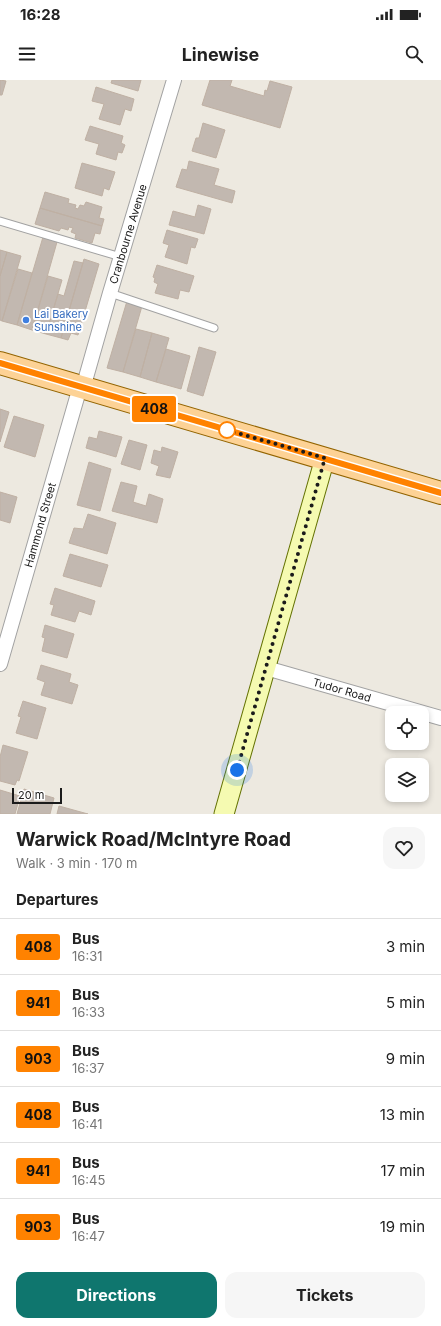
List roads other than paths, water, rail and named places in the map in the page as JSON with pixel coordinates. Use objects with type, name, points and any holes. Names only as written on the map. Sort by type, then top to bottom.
[{"type":"main road","points":[[0,363],[441,493]]},
{"type":"street","name":"Cranbourne Avenue","points":[[82,387],[174,80]]},
{"type":"street","name":"Hammond Street","points":[[0,664],[82,387]]},
{"type":"street","points":[[224,814],[325,458]]},
{"type":"street","name":"Tudor Road","points":[[266,668],[441,718]]},
{"type":"lane","points":[[0,220],[121,257]]},
{"type":"lane","points":[[110,293],[214,328]]},
{"type":"place","name":"Lai Bakery Sunshine","points":[[26,320]]}]
